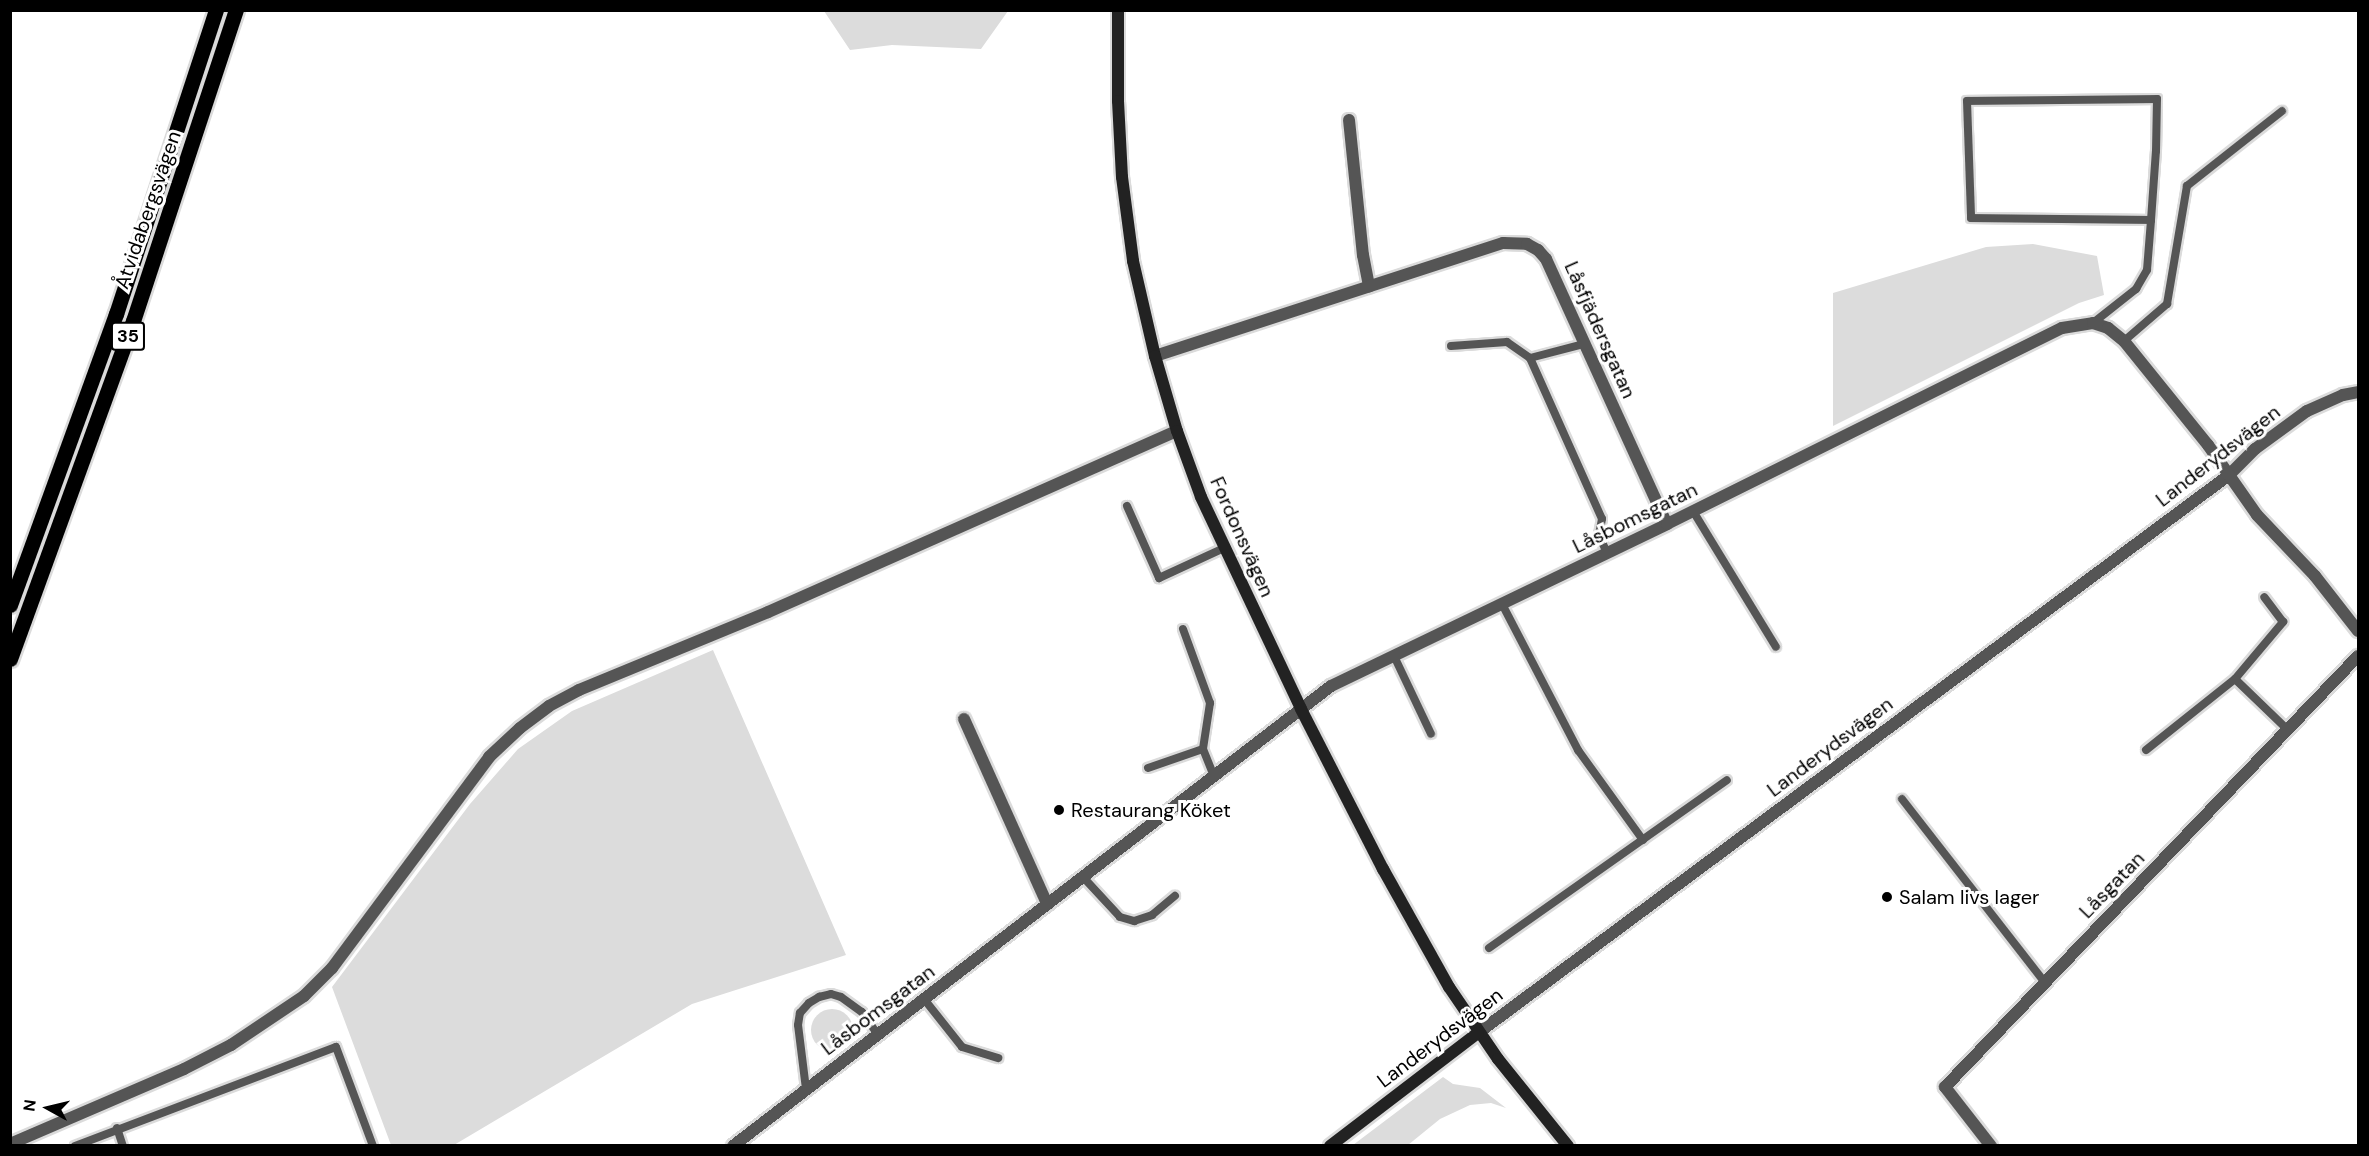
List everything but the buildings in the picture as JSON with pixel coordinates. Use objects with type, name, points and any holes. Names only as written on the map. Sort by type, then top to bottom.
[{"type":"main road","name":"Åtvidabergsvägen","points":[[10,605],[116,314],[216,10]]},
{"type":"main road","name":"Åtvidabergsvägen","points":[[10,659],[133,321],[236,10]]},
{"type":"street","name":"Fordonsvägen","points":[[1118,10],[1118,101],[1122,177],[1133,261],[1155,356],[1177,431],[1201,497],[1301,709],[1383,869],[1479,1033],[1568,1146]]},
{"type":"street","points":[[1349,120],[1363,255],[1369,286]]},
{"type":"street","name":"Låsfjädersgatan","points":[[1155,356],[1503,243],[1527,244],[1538,250],[1546,260],[1667,524]]},
{"type":"street","points":[[2093,323],[2108,328],[2124,341],[2208,445],[2257,515],[2315,576],[2358,631]]},
{"type":"street","name":"Låsbomsgatan","points":[[733,1146],[1331,686],[1667,524],[2062,328],[2093,323]]},
{"type":"street","name":"Landerydsvägen","points":[[1330,1146],[2229,475],[2254,449],[2307,411],[2343,395],[2358,392]]},
{"type":"street","points":[[10,1144],[212,1055],[273,1019],[304,996],[332,968],[489,758],[520,728],[549,706],[579,690],[768,612],[1177,431]]},
{"type":"street","name":"Låsgatan","points":[[1991,1146],[1945,1087],[2358,656]]},
{"type":"street","points":[[964,719],[1047,904]]},
{"type":"lane","points":[[2093,323],[2142,281],[2147,270],[2151,220],[2157,99],[1968,101],[1971,218],[2151,220]]},
{"type":"lane","points":[[2124,341],[2167,304],[2187,186],[2282,111]]},
{"type":"lane","points":[[1451,346],[1507,342],[1530,358],[1602,519],[1599,535],[1607,553]]},
{"type":"lane","points":[[1530,358],[1584,344]]},
{"type":"lane","points":[[1127,506],[1159,578],[1224,548]]},
{"type":"lane","points":[[1693,511],[1776,647]]},
{"type":"lane","points":[[2146,750],[2235,679],[2283,622],[2264,597]]},
{"type":"lane","points":[[1502,604],[1578,750],[1643,840]]},
{"type":"lane","points":[[1183,629],[1210,702],[1203,749],[1214,776]]},
{"type":"lane","points":[[1394,656],[1431,734]]},
{"type":"lane","points":[[2235,679],[2288,730]]},
{"type":"lane","points":[[1148,768],[1203,749]]},
{"type":"lane","points":[[1489,948],[1727,780]]},
{"type":"lane","points":[[1902,799],[2045,983]]},
{"type":"lane","points":[[1083,877],[1120,917],[1134,921],[1152,915],[1175,896]]},
{"type":"lane","points":[[806,1089],[798,1025],[800,1013],[809,1003],[825,995],[841,996],[862,1012],[878,1035]]},
{"type":"lane","points":[[924,999],[962,1047],[998,1058]]},
{"type":"lane","points":[[75,1146],[117,1128],[126,1128],[336,1047],[373,1146]]},
{"type":"lane","points":[[117,1128],[123,1146]]},
{"type":"shaded area","points":[[824,11],[1008,11],[981,49],[892,45],[850,50]]},
{"type":"shaded area","points":[[2033,244],[2097,256],[2104,295],[2079,303],[1833,426],[1833,293],[1986,247]]},
{"type":"shaded area","points":[[713,650],[846,955],[692,1004],[454,1145],[391,1145],[332,987],[470,804],[518,749],[572,711]]},
{"type":"shaded area","points":[[832,1009],[847,1015],[853,1030],[847,1045],[832,1051],[817,1045],[811,1030],[817,1015]]},
{"type":"shaded area","points":[[1443,1077],[1453,1084],[1480,1088],[1506,1108],[1491,1103],[1470,1105],[1440,1119],[1408,1145],[1353,1145]]},
{"type":"place","name":"Restaurang Köket","points":[[1059,810]]},
{"type":"place","name":"Salam livs lager","points":[[1887,897]]}]
